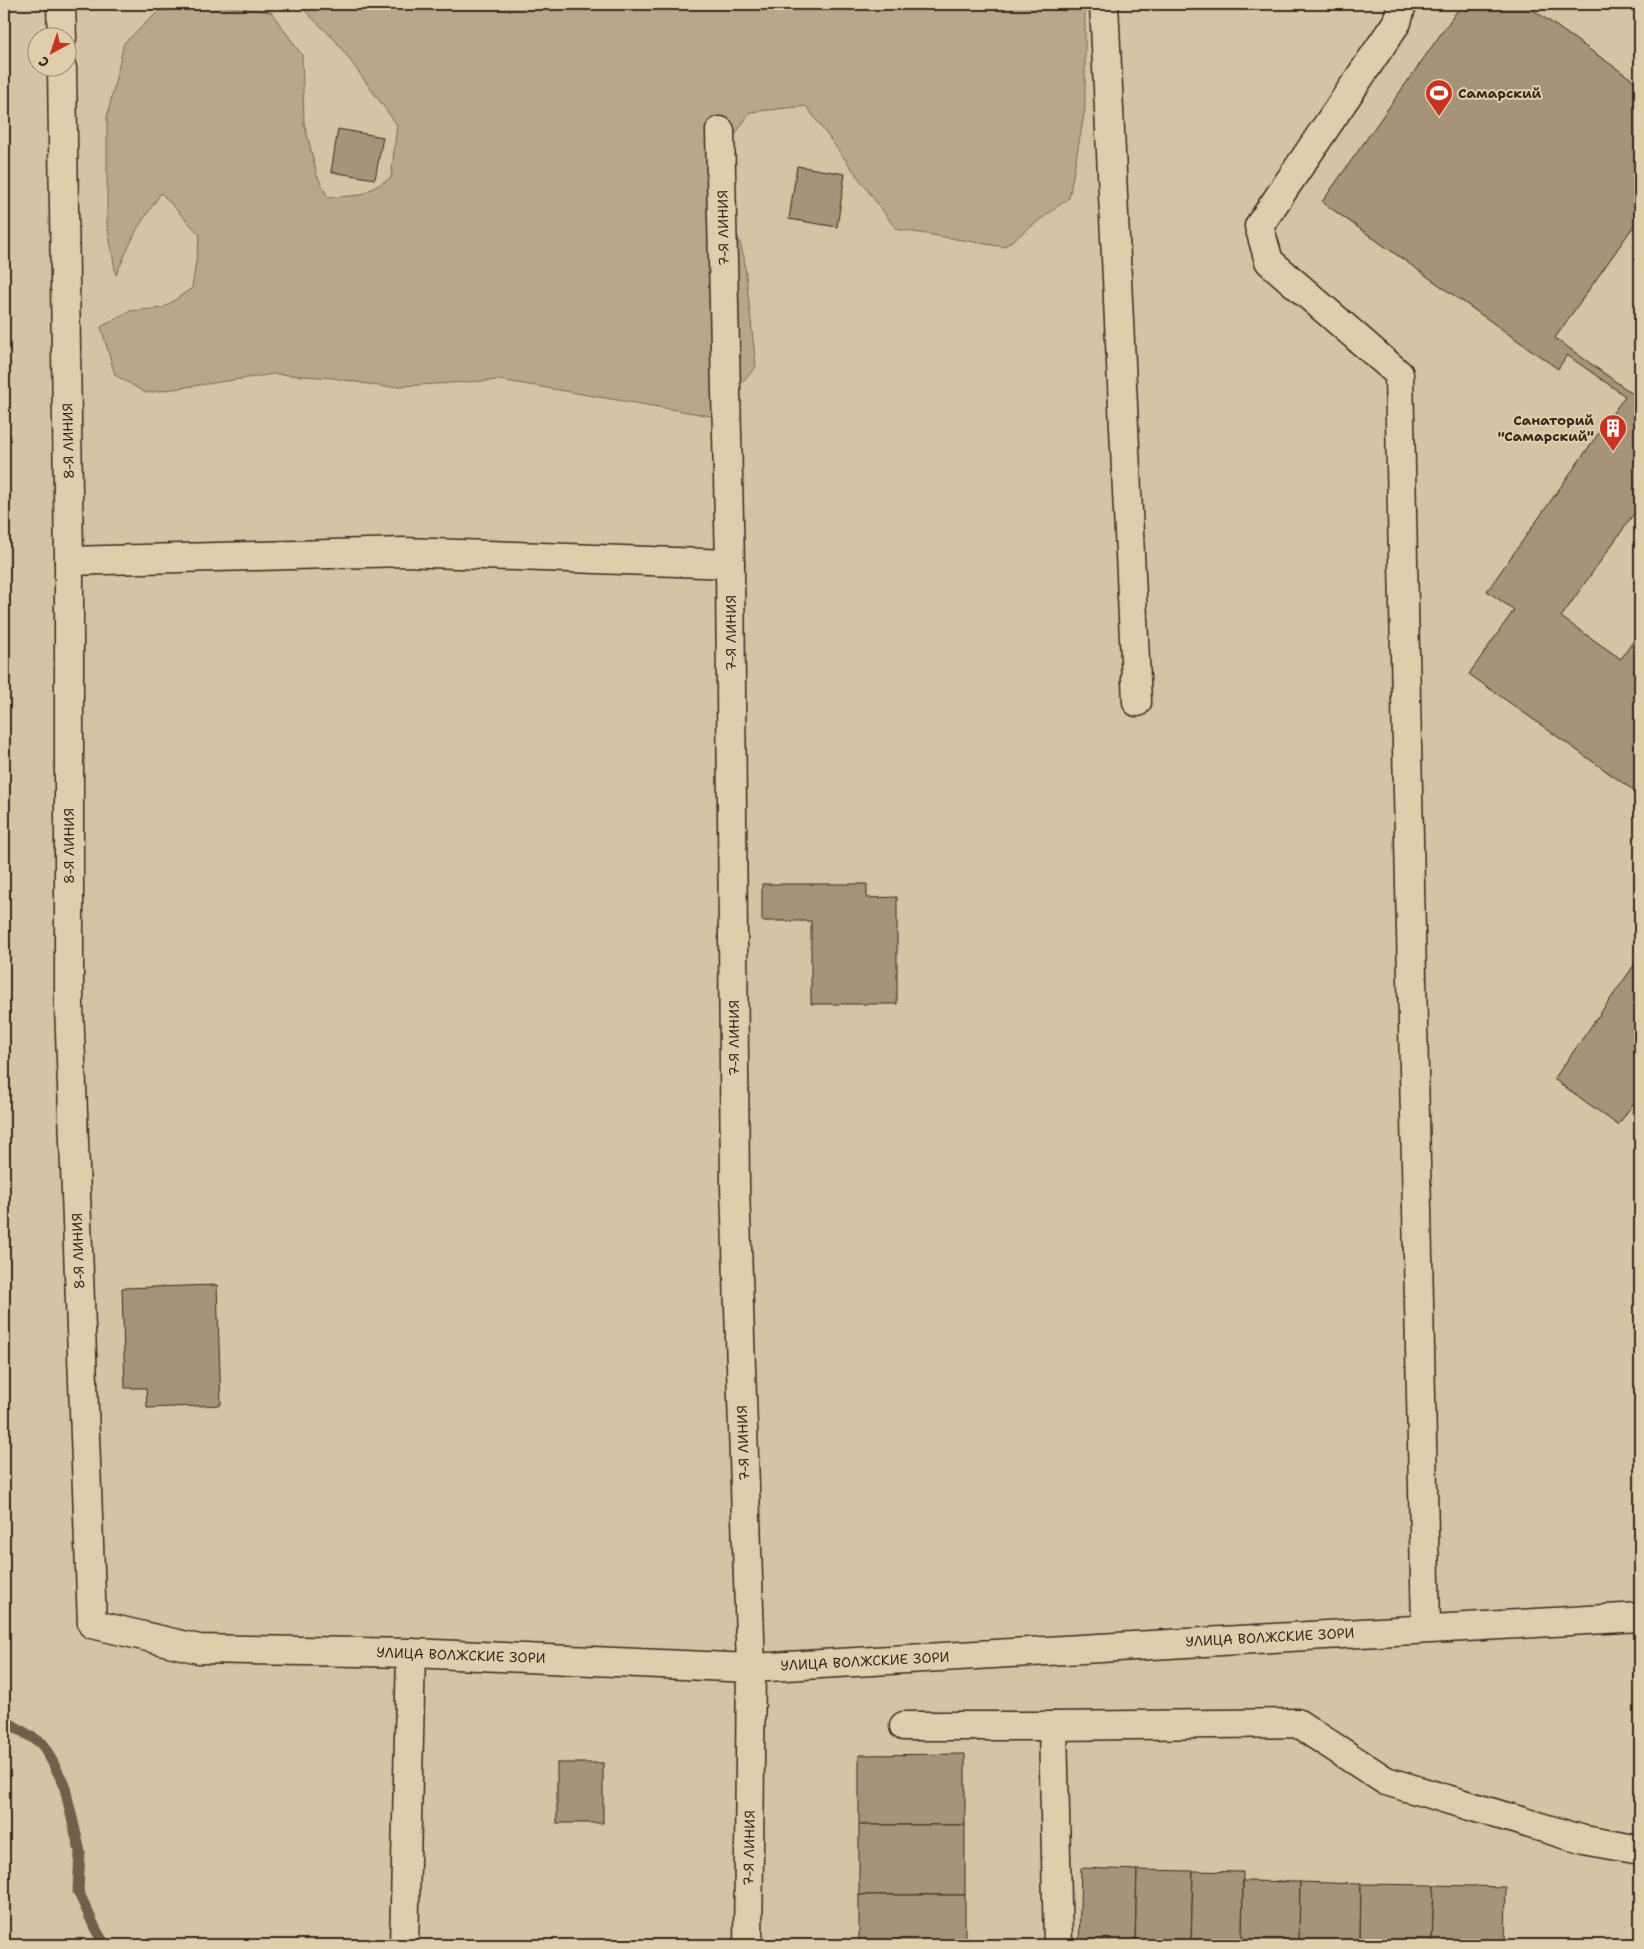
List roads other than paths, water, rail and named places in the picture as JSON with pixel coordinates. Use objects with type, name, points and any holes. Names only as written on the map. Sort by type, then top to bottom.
[{"type":"street","points":[[62,4],[62,28]]},
{"type":"street","points":[[1104,4],[1137,702]]},
{"type":"street","points":[[1402,4],[1396,22],[1259,226],[1269,261],[1398,374],[1426,1628]]},
{"type":"street","name":"8-Я ЛИНИЯ","points":[[62,78],[69,561],[68,1006],[92,1624]]},
{"type":"street","name":"7-Я ЛИНИЯ","points":[[720,131],[730,564],[735,1187],[751,1668],[748,1945]]},
{"type":"street","points":[[69,561],[404,552],[730,564]]},
{"type":"street","name":"УЛИЦА ВОЛЖСКИЕ ЗОРИ","points":[[92,1624],[199,1649],[411,1653],[751,1668],[1640,1617]]},
{"type":"street","points":[[404,1945],[411,1653]]},
{"type":"street","points":[[904,1726],[1298,1723],[1386,1781],[1584,1840],[1640,1850]]},
{"type":"street","points":[[1053,1726],[1058,1945]]},
{"type":"waterway","points":[[4,1720],[43,1744],[64,1784],[80,1852],[78,1891],[105,1945]]},
{"type":"place","name":"Самарский","points":[[1439,117]]},
{"type":"place","name":"Санаторий \"Самарский\"","points":[[1613,452]]}]
